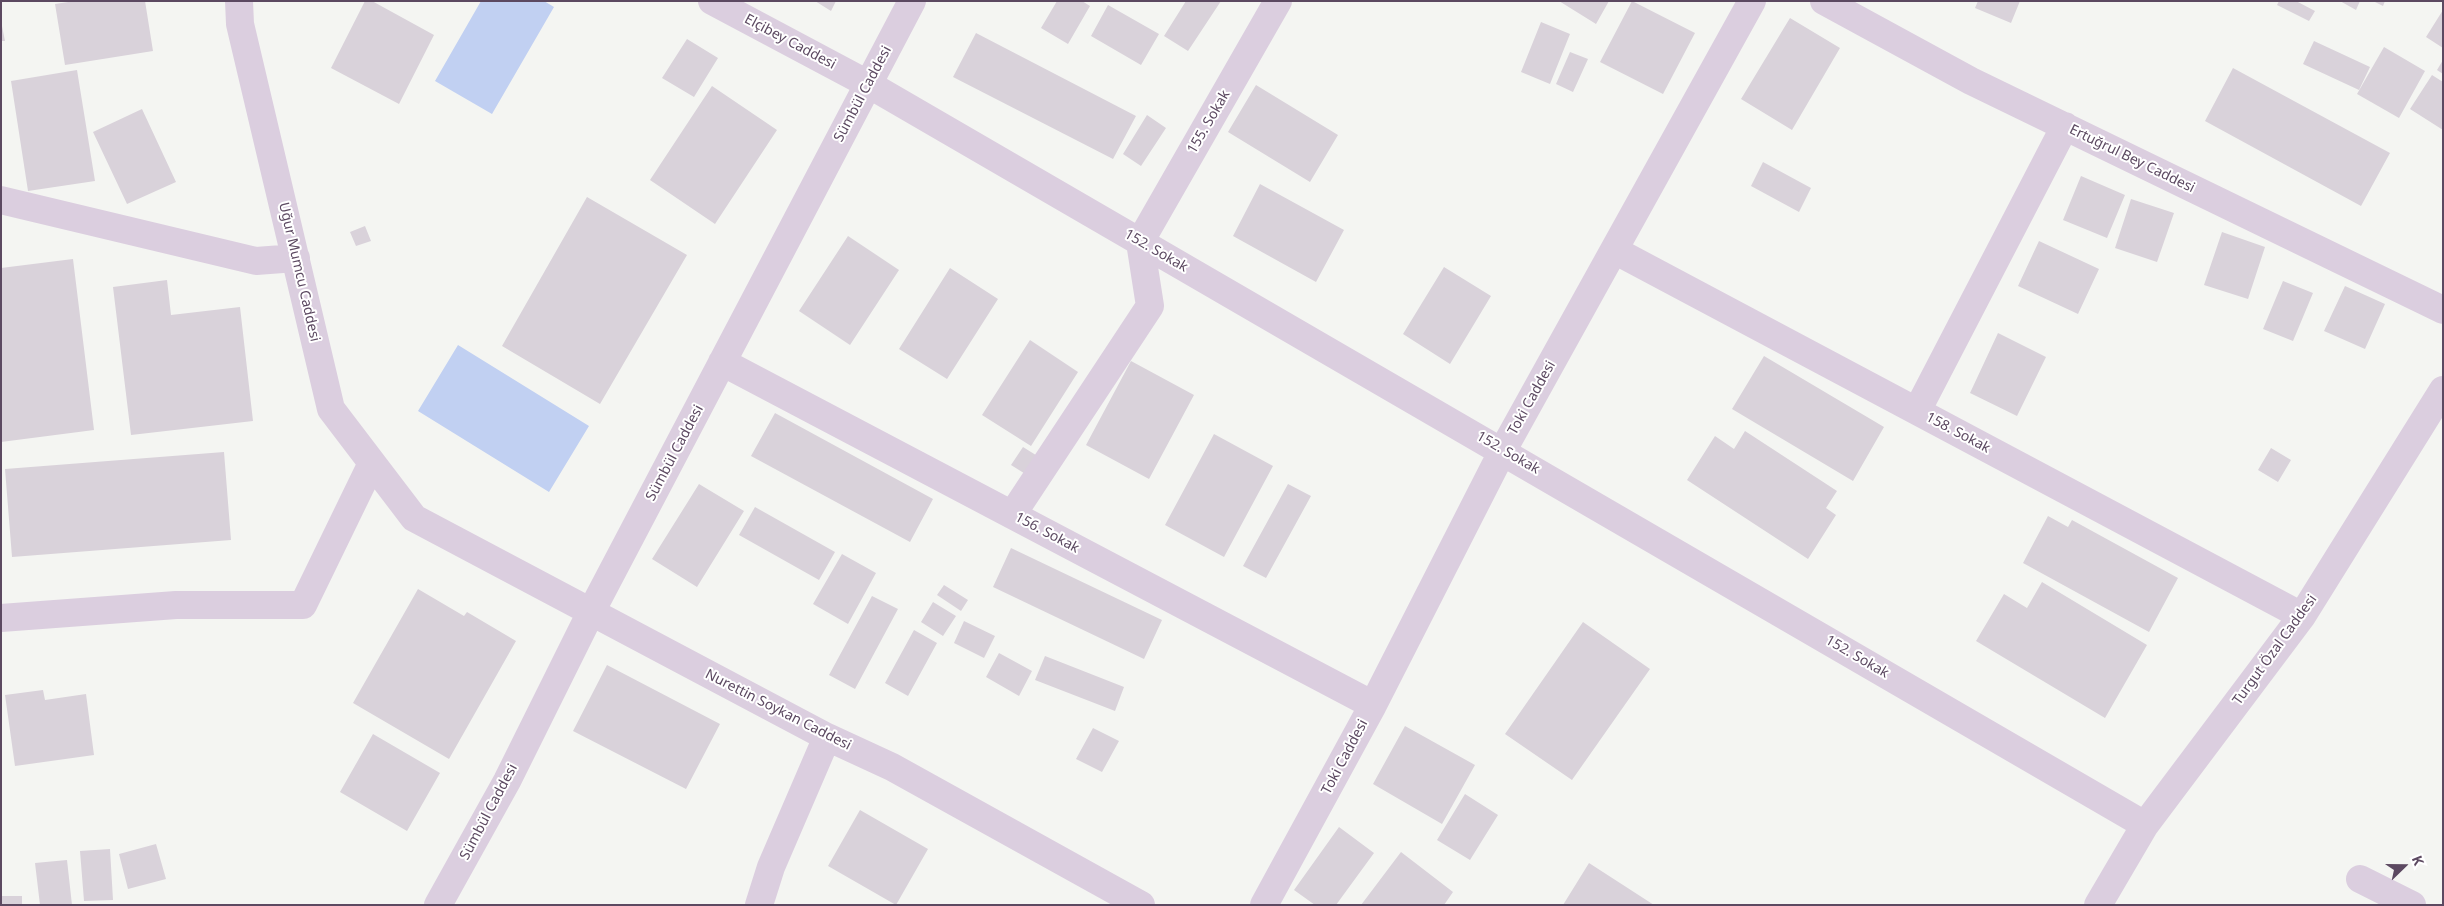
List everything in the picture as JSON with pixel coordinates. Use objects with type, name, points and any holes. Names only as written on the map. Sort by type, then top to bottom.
[{"type":"street","name":"Uğur Mumcu Caddesi","points":[[239,1],[240,24],[331,409],[414,518]]},
{"type":"street","name":"Elçibey Caddesi","points":[[712,1],[868,84]]},
{"type":"street","name":"Sümbül Caddesi","points":[[438,905],[507,781],[591,612],[912,1]]},
{"type":"street","name":"155. Sokak","points":[[1140,242],[1278,1]]},
{"type":"street","name":"Toki Caddesi","points":[[1264,905],[1373,705],[1503,450],[1752,1]]},
{"type":"street","name":"Ertuğrul Bey Caddesi","points":[[1824,1],[1971,81],[2443,310]]},
{"type":"street","name":"152. Sokak","points":[[868,84],[1503,450],[2145,826]]},
{"type":"street","points":[[1917,411],[2064,126]]},
{"type":"street","points":[[1,200],[256,261],[296,258]]},
{"type":"street","points":[[1012,515],[1150,306],[1140,242]]},
{"type":"street","name":"158. Sokak","points":[[1614,250],[2302,616]]},
{"type":"street","name":"156. Sokak","points":[[722,362],[1373,705]]},
{"type":"street","name":"Turgut Özal Caddesi","points":[[2098,905],[2145,826],[2302,616],[2443,390]]},
{"type":"street","points":[[1,618],[176,605],[303,605],[372,463]]},
{"type":"street","name":"Nurettin Soykan Caddesi","points":[[414,518],[826,737],[892,767],[1141,905]]},
{"type":"street","points":[[759,905],[771,867],[826,737]]},
{"type":"street","points":[[2360,879],[2412,905]]},
{"type":"shaded area","points":[[481,1],[544,1],[554,7],[492,114],[435,81]]},
{"type":"shaded area","points":[[458,345],[589,426],[549,492],[418,411]]},
{"type":"building","points":[[75,1],[145,1],[153,51],[65,65],[55,4]]},
{"type":"building","points":[[365,1],[372,1],[434,35],[399,104],[331,68]]},
{"type":"building","points":[[815,1],[836,1],[831,11]]},
{"type":"building","points":[[1057,1],[1082,1],[1090,6],[1068,44],[1041,28]]},
{"type":"building","points":[[1186,1],[1221,1],[1188,51],[1164,36]]},
{"type":"building","points":[[1559,1],[1609,1],[1596,24]]},
{"type":"building","points":[[1632,1],[1695,33],[1663,94],[1600,62]]},
{"type":"building","points":[[1978,1],[2020,1],[2011,23],[1975,8]]},
{"type":"building","points":[[2279,1],[2296,1],[2315,11],[2309,21],[2277,5]]},
{"type":"building","points":[[2340,1],[2360,1],[2356,10]]},
{"type":"building","points":[[2373,1],[2385,1],[2383,6]]},
{"type":"building","points":[[1108,5],[1159,34],[1141,65],[1091,36]]},
{"type":"building","points":[[2443,10],[2443,48],[2426,37]]},
{"type":"building","points":[[1790,18],[1840,48],[1792,130],[1741,99]]},
{"type":"building","points":[[1,21],[5,41],[1,41]]},
{"type":"building","points":[[1541,22],[1570,34],[1550,84],[1521,72]]},
{"type":"building","points":[[976,33],[1136,116],[1113,159],[953,77]]},
{"type":"building","points":[[687,39],[718,58],[694,97],[662,78]]},
{"type":"building","points":[[2314,41],[2370,67],[2359,90],[2303,64]]},
{"type":"building","points":[[2384,47],[2425,71],[2399,118],[2357,94]]},
{"type":"building","points":[[1570,52],[1588,59],[1573,92],[1556,84]]},
{"type":"building","points":[[2443,60],[2443,74],[2437,70]]},
{"type":"building","points":[[2233,68],[2390,153],[2361,206],[2205,121]]},
{"type":"building","points":[[77,70],[95,181],[28,191],[11,81]]},
{"type":"building","points":[[2432,75],[2443,82],[2443,130],[2410,109]]},
{"type":"building","points":[[1256,85],[1338,135],[1310,182],[1228,132]]},
{"type":"building","points":[[712,86],[777,130],[715,224],[650,180]]},
{"type":"building","points":[[142,109],[176,182],[127,204],[93,132]]},
{"type":"building","points":[[1147,115],[1166,128],[1141,166],[1123,154]]},
{"type":"building","points":[[1763,162],[1811,188],[1799,212],[1751,186]]},
{"type":"building","points":[[2081,176],[2125,195],[2107,238],[2063,220]]},
{"type":"building","points":[[1260,184],[1344,230],[1316,282],[1233,236]]},
{"type":"building","points":[[587,197],[687,255],[600,404],[502,346]]},
{"type":"building","points":[[2131,199],[2174,213],[2157,262],[2115,248]]},
{"type":"building","points":[[365,226],[371,241],[356,246],[350,232]]},
{"type":"building","points":[[2222,232],[2265,247],[2248,299],[2204,285]]},
{"type":"building","points":[[848,236],[899,270],[850,345],[799,311]]},
{"type":"building","points":[[2039,241],[2099,269],[2078,314],[2018,286]]},
{"type":"building","points":[[73,259],[94,430],[1,442],[1,268]]},
{"type":"building","points":[[1444,267],[1491,296],[1450,364],[1403,334]]},
{"type":"building","points":[[950,268],[998,299],[947,379],[899,349]]},
{"type":"building","points":[[167,280],[171,315],[240,307],[253,421],[131,435],[113,287]]},
{"type":"building","points":[[2283,281],[2313,293],[2293,341],[2263,329]]},
{"type":"building","points":[[2345,286],[2385,304],[2365,349],[2324,331]]},
{"type":"building","points":[[1998,333],[2046,357],[2017,416],[1970,393]]},
{"type":"building","points":[[1030,340],[1078,372],[1031,446],[982,415]]},
{"type":"building","points":[[1764,356],[1884,427],[1853,481],[1732,409]]},
{"type":"building","points":[[1131,361],[1194,395],[1149,479],[1086,445]]},
{"type":"building","points":[[775,413],[933,499],[910,542],[751,456]]},
{"type":"building","points":[[1745,431],[1837,491],[1826,508],[1836,515],[1808,559],[1687,480],[1715,436],[1734,449]]},
{"type":"building","points":[[1214,434],[1273,466],[1224,557],[1165,525]]},
{"type":"building","points":[[1023,447],[1039,457],[1027,475],[1011,465]]},
{"type":"building","points":[[2271,448],[2291,460],[2278,482],[2258,470]]},
{"type":"building","points":[[224,452],[231,540],[12,557],[5,469]]},
{"type":"building","points":[[699,484],[744,511],[697,587],[652,559]]},
{"type":"building","points":[[1288,484],[1311,496],[1266,578],[1243,566]]},
{"type":"building","points":[[755,507],[835,552],[819,580],[739,535]]},
{"type":"building","points":[[2048,516],[2068,527],[2072,520],[2178,578],[2149,632],[2023,563]]},
{"type":"building","points":[[1011,548],[1162,620],[1144,659],[993,587]]},
{"type":"building","points":[[842,554],[876,573],[848,624],[813,604]]},
{"type":"building","points":[[2042,582],[2147,645],[2105,718],[1976,641],[2004,594],[2027,608]]},
{"type":"building","points":[[944,585],[968,600],[961,611],[937,595]]},
{"type":"building","points":[[418,589],[464,616],[467,612],[516,641],[449,759],[353,703]]},
{"type":"building","points":[[872,596],[898,609],[855,689],[829,675]]},
{"type":"building","points":[[933,602],[956,616],[943,636],[921,622]]},
{"type":"building","points":[[964,621],[995,636],[984,658],[954,643]]},
{"type":"building","points":[[1583,622],[1650,669],[1572,780],[1505,734]]},
{"type":"building","points":[[914,630],[937,643],[908,696],[885,683]]},
{"type":"building","points":[[999,653],[1032,671],[1019,696],[986,677]]},
{"type":"building","points":[[1045,656],[1124,687],[1115,711],[1035,680]]},
{"type":"building","points":[[607,665],[720,724],[686,789],[573,731]]},
{"type":"building","points":[[43,690],[45,700],[86,694],[94,755],[15,766],[5,695]]},
{"type":"building","points":[[1405,726],[1475,765],[1442,824],[1373,784]]},
{"type":"building","points":[[1093,728],[1119,741],[1102,772],[1076,759]]},
{"type":"building","points":[[373,734],[440,773],[407,831],[340,792]]},
{"type":"building","points":[[1465,794],[1498,815],[1470,860],[1437,840]]},
{"type":"building","points":[[860,810],[928,849],[896,905],[828,866]]},
{"type":"building","points":[[1339,827],[1374,853],[1336,905],[1315,905],[1294,890]]},
{"type":"building","points":[[156,844],[166,879],[128,889],[119,854]]},
{"type":"building","points":[[110,849],[113,900],[84,901],[80,851]]},
{"type":"building","points":[[1401,852],[1453,892],[1444,905],[1361,905]]},
{"type":"building","points":[[67,860],[72,905],[40,905],[35,863]]},
{"type":"building","points":[[1589,863],[1654,905],[1563,905]]},
{"type":"building","points":[[1,896],[22,896],[22,905],[1,905]]}]
